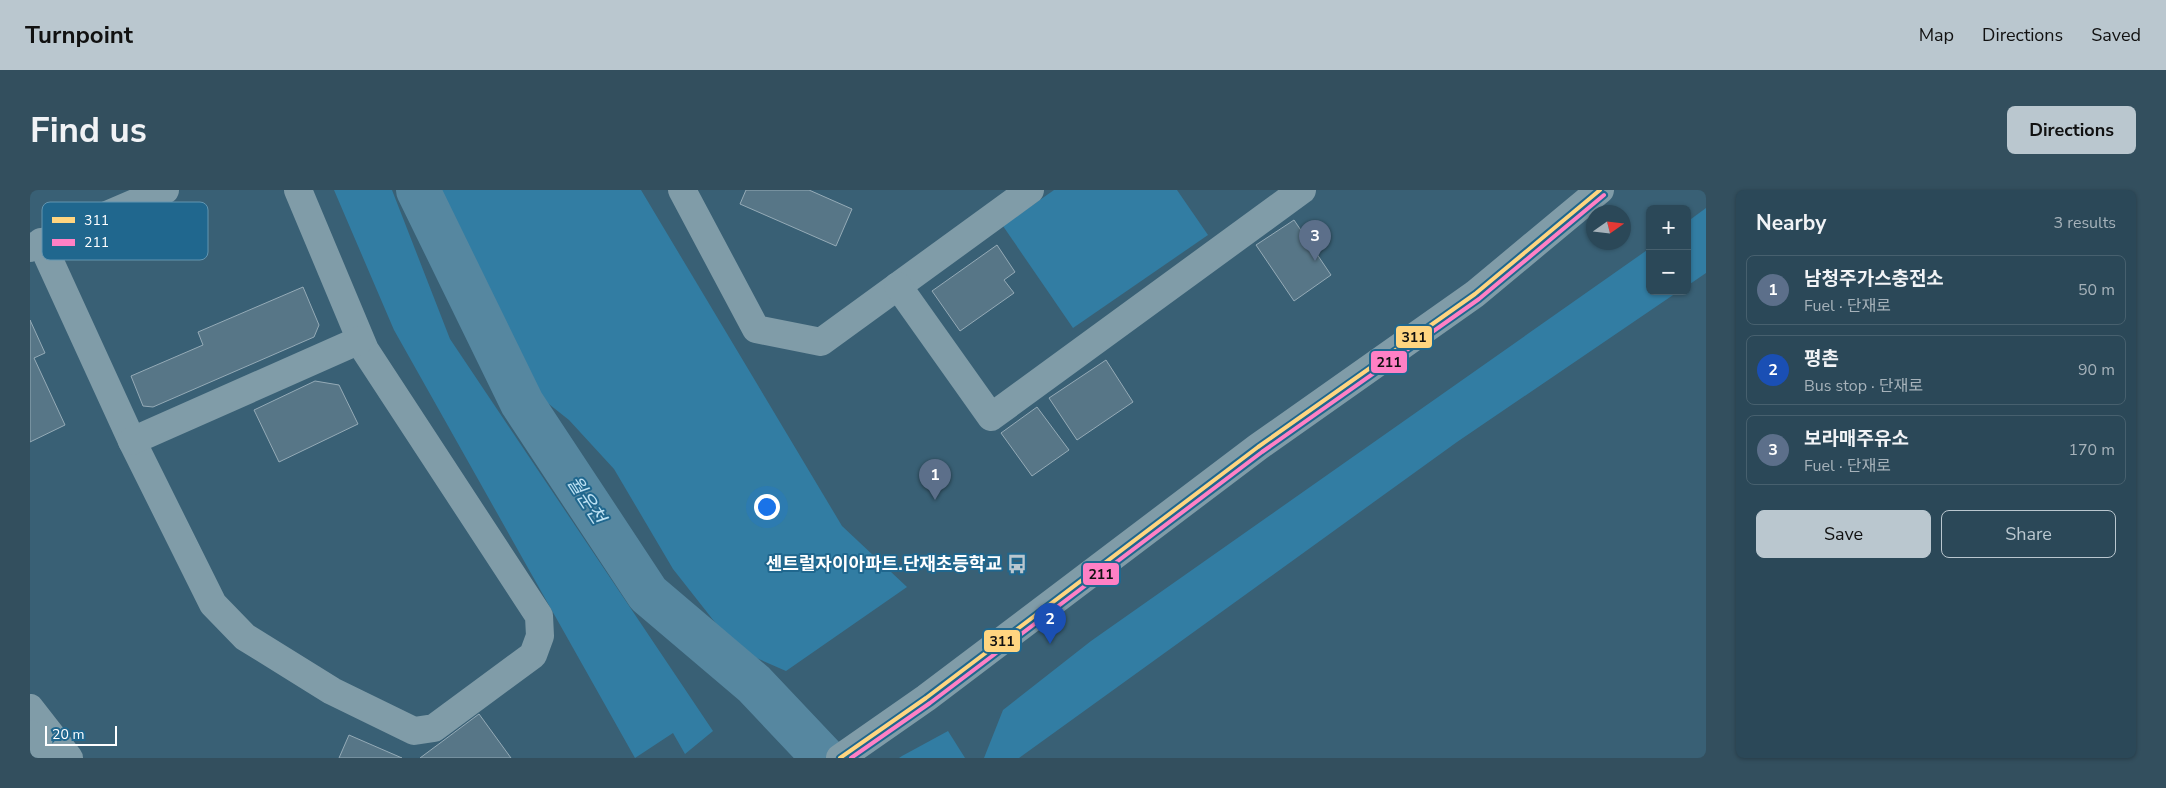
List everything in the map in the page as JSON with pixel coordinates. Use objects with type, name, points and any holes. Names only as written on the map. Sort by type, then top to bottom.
[{"type":"street","points":[[137,202],[165,190]]},
{"type":"street","points":[[42,260],[213,604],[244,637],[332,691],[414,731],[434,728],[533,656],[540,636],[539,616],[364,350],[298,190]]},
{"type":"street","points":[[682,190],[756,329],[821,342],[1030,190]]},
{"type":"street","points":[[898,286],[991,417],[1302,190]]},
{"type":"street","points":[[840,758],[926,698],[1258,447],[1475,294],[1600,190]]},
{"type":"street","points":[[35,245],[42,259]]},
{"type":"street","points":[[132,441],[360,340]]},
{"type":"street","points":[[30,708],[68,758]]},
{"type":"street","points":[[30,734],[41,758]]},
{"type":"shaded area","points":[[334,190],[392,190],[450,339],[713,731],[685,754],[673,733],[635,758],[394,330]]},
{"type":"shaded area","points":[[431,190],[641,190],[842,526],[907,587],[786,671],[736,649],[673,569],[614,469],[569,420],[540,397],[499,322],[472,261]]},
{"type":"shaded area","points":[[1054,190],[1177,190],[1208,235],[1073,328],[1003,226]]},
{"type":"shaded area","points":[[1706,208],[1706,273],[1691,283],[1691,250],[1691,219]]},
{"type":"shaded area","points":[[1646,251],[1646,295],[1673,295],[1457,442],[1019,758],[984,758],[1003,710],[1091,641]]},
{"type":"shaded area","points":[[948,731],[965,758],[899,758],[902,756]]},
{"type":"building","points":[[746,190],[809,190],[852,209],[836,246],[740,204]]},
{"type":"building","points":[[1294,220],[1331,275],[1294,301],[1256,245]]},
{"type":"building","points":[[997,245],[1015,272],[1004,280],[1014,293],[960,331],[932,291]]},
{"type":"building","points":[[303,287],[319,325],[314,337],[153,407],[143,406],[131,376],[203,345],[198,332]]},
{"type":"building","points":[[30,320],[45,353],[34,358],[65,425],[30,442]]},
{"type":"building","points":[[1106,360],[1133,402],[1077,440],[1049,398]]},
{"type":"building","points":[[315,381],[339,385],[358,424],[279,462],[254,410]]},
{"type":"building","points":[[1037,407],[1069,450],[1032,476],[1001,433]]},
{"type":"building","points":[[479,714],[511,758],[420,758]]},
{"type":"building","points":[[349,735],[402,758],[339,758]]},
{"type":"waterway","name":"월운천","points":[[418,190],[522,403],[648,594],[754,684],[824,758]]},
{"type":"transit line","name":"311","points":[[840,758],[926,698],[1258,447],[1475,294],[1600,190]]},
{"type":"transit line","name":"211","points":[[851,758],[930,703],[1262,452],[1479,299],[1604,195]]},
{"type":"place","name":"보라매주유소","points":[[1315,261]]},
{"type":"place","name":"남청주가스충전소","points":[[935,500]]},
{"type":"place","name":"센트럴자이아파트.단재초등학교","points":[[1017,564]]},
{"type":"place","name":"평촌","points":[[1050,644]]}]
